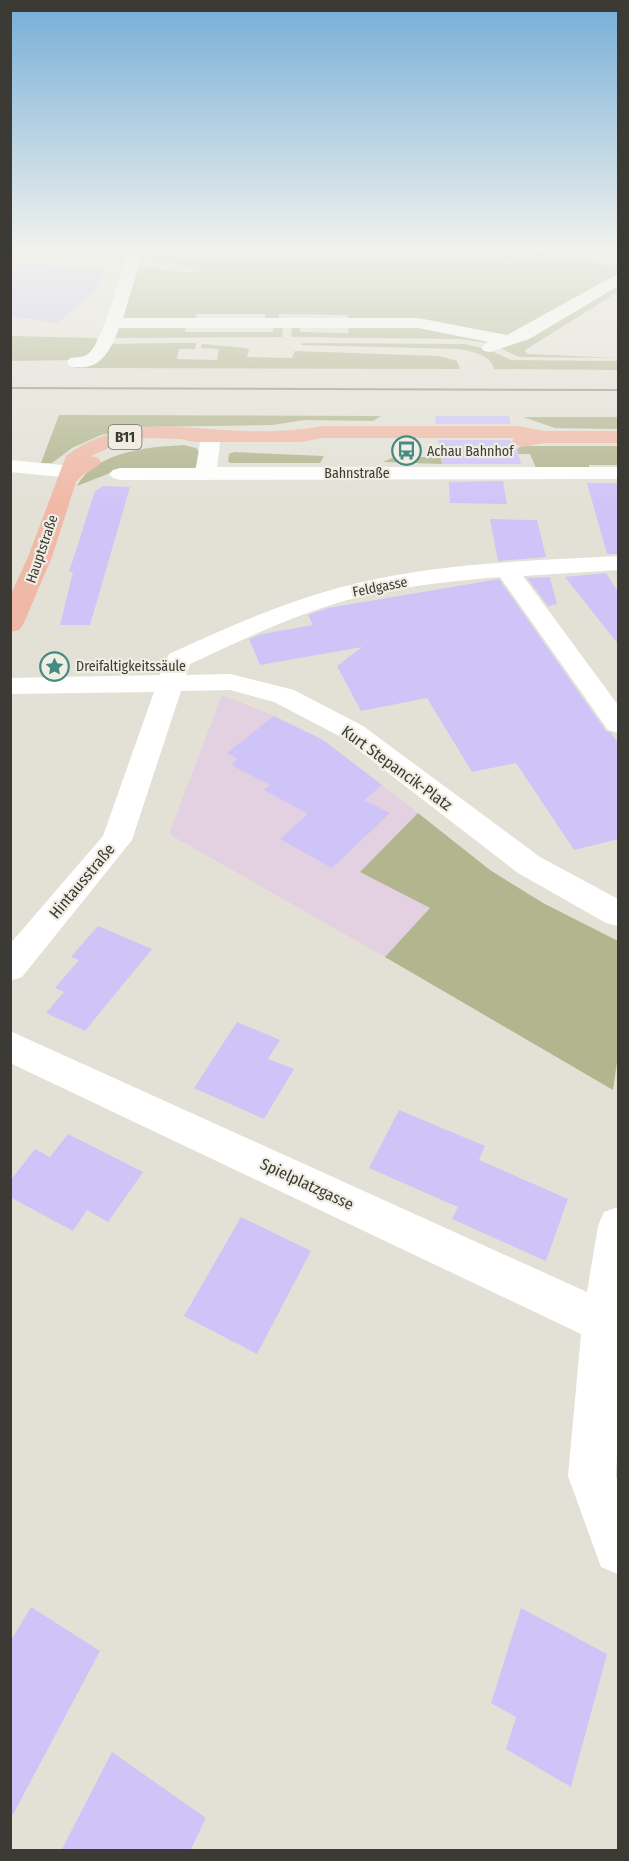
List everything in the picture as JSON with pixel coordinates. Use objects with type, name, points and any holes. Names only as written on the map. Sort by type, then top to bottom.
[{"type":"main road","name":"B11","points":[[72,472],[102,456],[127,447],[202,436],[301,436],[320,441],[517,441],[544,437],[618,437]]},
{"type":"main road","name":"Hauptstraße","points":[[10,625],[40,558],[62,489],[72,472]]},
{"type":"street","points":[[76,362],[94,359],[107,335]]},
{"type":"street","points":[[478,335],[507,340]]},
{"type":"street","points":[[490,347],[521,335]]},
{"type":"street","points":[[202,436],[206,474]]},
{"type":"street","points":[[10,466],[72,472]]},
{"type":"street","name":"Bahnstraße","points":[[120,474],[618,473]]},
{"type":"street","name":"Feldgasse","points":[[171,682],[178,660],[276,616],[348,593],[411,580],[618,563]]},
{"type":"street","points":[[508,571],[618,724]]},
{"type":"street","name":"Hintausstraße","points":[[10,968],[117,840],[171,682]]},
{"type":"street","name":"Kurt Stepancik-Platz","points":[[10,686],[230,682],[284,696],[353,732],[528,865],[618,914]]},
{"type":"street","name":"Spielplatzgasse","points":[[10,1046],[604,1322]]},
{"type":"street","points":[[618,1226],[604,1322],[592,1476],[618,1550]]},
{"type":"shaded area","points":[[222,695],[272,715],[323,740],[418,813],[360,872],[430,908],[385,957],[169,834]]},
{"type":"green space","points":[[115,335],[282,335],[282,337],[115,338]]},
{"type":"green space","points":[[291,335],[461,335],[488,340],[488,343],[460,339],[291,337]]},
{"type":"green space","points":[[536,335],[549,335],[525,350],[527,354],[618,358],[519,357],[500,348]]},
{"type":"green space","points":[[11,336],[95,338],[98,340],[94,353],[81,360],[11,361]]},
{"type":"green space","points":[[196,343],[195,349],[179,349],[177,359],[217,360],[219,349],[201,348],[202,344],[245,348],[249,350],[247,357],[292,358],[295,351],[439,356],[457,361],[460,369],[75,368],[76,364],[111,344]]},
{"type":"green space","points":[[303,343],[465,344],[487,349],[511,360],[618,361],[618,370],[494,369],[485,357],[460,349],[301,345]]},
{"type":"green space","points":[[59,415],[381,416],[373,421],[305,420],[272,425],[139,427],[101,435],[72,448],[52,463],[41,463]]},
{"type":"green space","points":[[523,417],[618,417],[618,429],[555,428]]},
{"type":"green space","points":[[184,445],[196,448],[199,452],[196,467],[193,469],[115,471],[77,486],[86,474],[110,458],[155,447]]},
{"type":"green space","points":[[618,446],[618,465],[537,470],[530,454],[514,454],[519,447]]},
{"type":"green space","points":[[234,452],[324,456],[320,463],[230,463],[229,454]]},
{"type":"green space","points":[[394,457],[441,457],[442,464],[383,462]]},
{"type":"green space","points":[[418,813],[490,870],[543,903],[618,941],[618,1055],[613,1090],[385,957],[430,908],[360,872]]},
{"type":"building","points":[[435,416],[509,416],[511,424],[436,424]]},
{"type":"building","points":[[438,440],[510,440],[517,448],[521,464],[442,464]]},
{"type":"building","points":[[503,481],[507,504],[450,503],[449,482]]},
{"type":"building","points":[[587,483],[618,483],[618,554],[607,554]]},
{"type":"building","points":[[103,486],[130,487],[90,625],[60,625],[73,572],[69,572],[95,491]]},
{"type":"building","points":[[490,519],[537,520],[546,557],[498,561]]},
{"type":"building","points":[[606,573],[618,592],[618,644],[565,577]]},
{"type":"building","points":[[550,577],[557,604],[548,606],[527,578]]},
{"type":"building","points":[[499,579],[606,731],[611,733],[618,743],[618,839],[574,850],[516,763],[472,772],[427,698],[361,711],[337,666],[362,647],[260,665],[249,639],[262,634],[313,625],[308,615],[328,608]]},
{"type":"building","points":[[274,716],[323,740],[382,785],[364,800],[390,813],[332,868],[280,839],[308,814],[264,790],[270,785],[231,765],[238,759],[227,753]]},
{"type":"building","points":[[98,926],[152,949],[85,1031],[46,1013],[64,992],[55,988],[79,960],[71,957]]},
{"type":"building","points":[[237,1022],[280,1040],[268,1059],[294,1069],[264,1119],[194,1088]]},
{"type":"building","points":[[399,1110],[485,1146],[479,1160],[568,1199],[546,1261],[452,1219],[458,1207],[369,1168]]},
{"type":"building","points":[[68,1134],[143,1172],[108,1222],[87,1210],[73,1231],[10,1197],[10,1181],[35,1149],[50,1157]]},
{"type":"building","points":[[241,1217],[311,1251],[257,1354],[184,1316]]},
{"type":"building","points":[[31,1607],[100,1651],[10,1820],[10,1642]]},
{"type":"building","points":[[521,1608],[607,1654],[571,1787],[506,1749],[516,1717],[491,1703]]},
{"type":"building","points":[[112,1752],[206,1818],[190,1851],[61,1851]]},
{"type":"railway","points":[[10,388],[618,390]]},
{"type":"place","name":"Achau Bahnhof","points":[[406,451]]},
{"type":"place","name":"Dreifaltigkeitssäule","points":[[55,666]]}]
